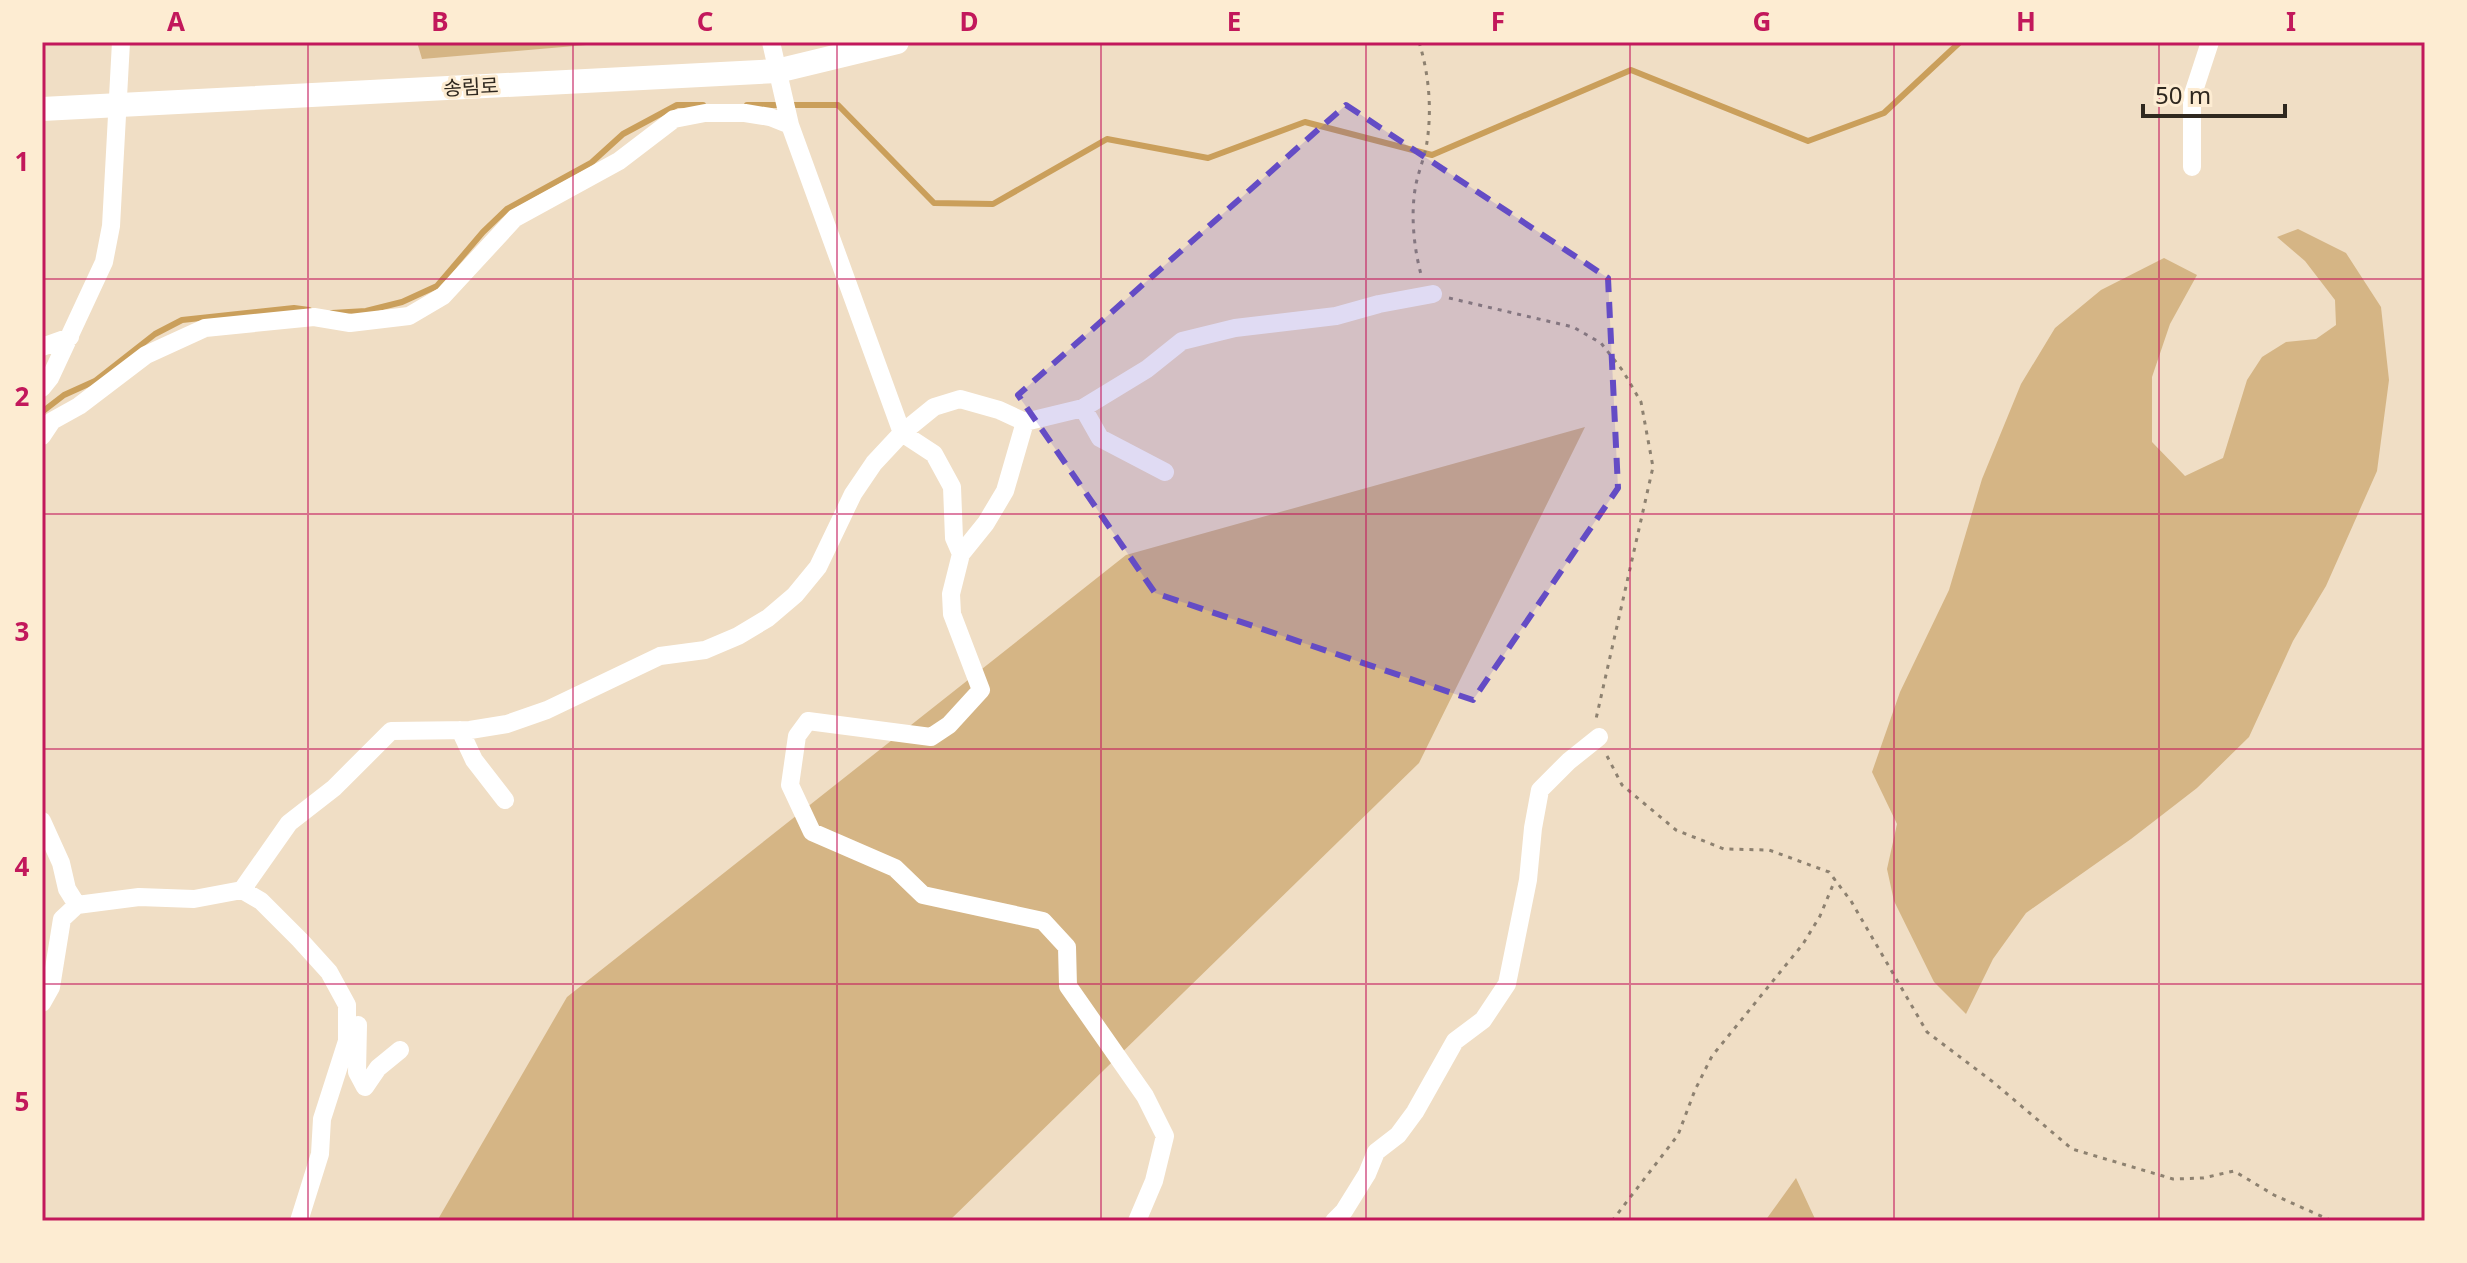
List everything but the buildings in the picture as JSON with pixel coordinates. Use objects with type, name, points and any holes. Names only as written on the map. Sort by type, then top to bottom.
[{"type":"main road","name":"송림로","points":[[42,109],[777,71],[897,42]]},
{"type":"lane","points":[[42,388],[50,378],[104,262],[111,226],[113,144],[121,42]]},
{"type":"lane","points":[[771,42],[790,125],[902,433],[934,454],[952,487],[954,538],[961,554]]},
{"type":"lane","points":[[2192,167],[2192,97],[2210,42]]},
{"type":"lane","points":[[42,436],[52,421],[79,406],[146,355],[205,328],[314,317],[350,323],[409,316],[443,296],[515,218],[619,161],[674,119],[705,113],[745,113],[770,117],[790,125]]},
{"type":"lane","points":[[242,890],[289,823],[334,788],[391,731],[460,730],[507,724],[547,710],[660,656],[705,650],[768,618],[795,595],[818,567],[853,494],[874,463],[902,433],[934,407],[960,399],[999,410],[1025,422],[1083,408],[1147,369],[1182,341],[1235,328],[1336,316],[1433,294]]},
{"type":"lane","points":[[42,347],[70,337]]},
{"type":"lane","points":[[1083,408],[1100,438],[1165,472]]},
{"type":"lane","points":[[1025,422],[1005,491],[986,523],[961,554],[951,594],[952,614],[981,690],[949,725],[931,737],[808,721],[797,736],[790,785],[812,832],[895,868],[923,895],[1043,921],[1067,947],[1068,986],[1145,1096],[1165,1136],[1154,1181],[1137,1221]]},
{"type":"lane","points":[[460,730],[474,760],[505,800]]},
{"type":"lane","points":[[1334,1221],[1352,1199],[1376,1152],[1398,1135],[1415,1112],[1455,1041],[1483,1020],[1507,984],[1528,880],[1540,790],[1599,737]]},
{"type":"lane","points":[[42,821],[61,863],[67,889],[77,905]]},
{"type":"lane","points":[[42,1003],[51,987],[62,919],[77,905],[139,897],[194,899],[242,890],[261,901],[329,972],[358,1025],[357,1072],[365,1087],[378,1068],[400,1050]]},
{"type":"lane","points":[[299,1221],[320,1154],[322,1119],[347,1041],[347,1005]]},
{"type":"path","points":[[1419,42],[1429,89],[1427,140],[1413,210],[1417,261],[1424,282],[1433,294],[1573,327],[1601,343],[1623,371],[1641,402],[1653,467],[1594,725],[1622,785],[1676,830],[1724,849],[1769,850],[1829,872],[1851,901],[1927,1032],[1993,1082],[2072,1149],[2173,1179],[2203,1178],[2234,1171],[2274,1195],[2332,1221]]},
{"type":"path","points":[[1612,1221],[1678,1135],[1712,1056],[1803,944],[1820,916],[1835,880]]},
{"type":"highlighted area","points":[[1346,105],[1608,278],[1618,488],[1473,700],[1155,593],[1018,395]]},
{"type":"shaded area","points":[[417,42],[621,42],[422,59]]},
{"type":"shaded area","points":[[2298,229],[2346,253],[2381,307],[2389,380],[2377,471],[2326,586],[2293,641],[2249,737],[2197,788],[2026,913],[1993,959],[1966,1014],[1934,982],[1894,901],[1887,869],[1897,824],[1872,772],[1900,692],[1949,590],[1982,479],[2021,384],[2055,328],[2101,290],[2164,258],[2197,275],[2170,324],[2152,377],[2152,442],[2185,476],[2223,458],[2247,380],[2262,357],[2286,342],[2316,339],[2336,325],[2335,300],[2305,261],[2277,237]]},
{"type":"shaded area","points":[[1585,427],[1419,763],[949,1221],[437,1221],[567,997],[1126,555]]},
{"type":"shaded area","points":[[1796,1178],[1816,1221],[1765,1221]]},
{"type":"waterway","points":[[747,105],[838,105],[934,203],[993,204],[1107,139],[1208,158],[1305,122],[1432,155],[1631,70],[1808,141],[1884,113],[1960,42]]},
{"type":"waterway","points":[[332,313],[366,311],[402,302],[437,286],[507,209],[591,163],[623,134],[677,105],[703,105]]},
{"type":"waterway","points":[[42,412],[64,395],[95,381],[155,334],[182,320],[294,308],[309,310]]}]
